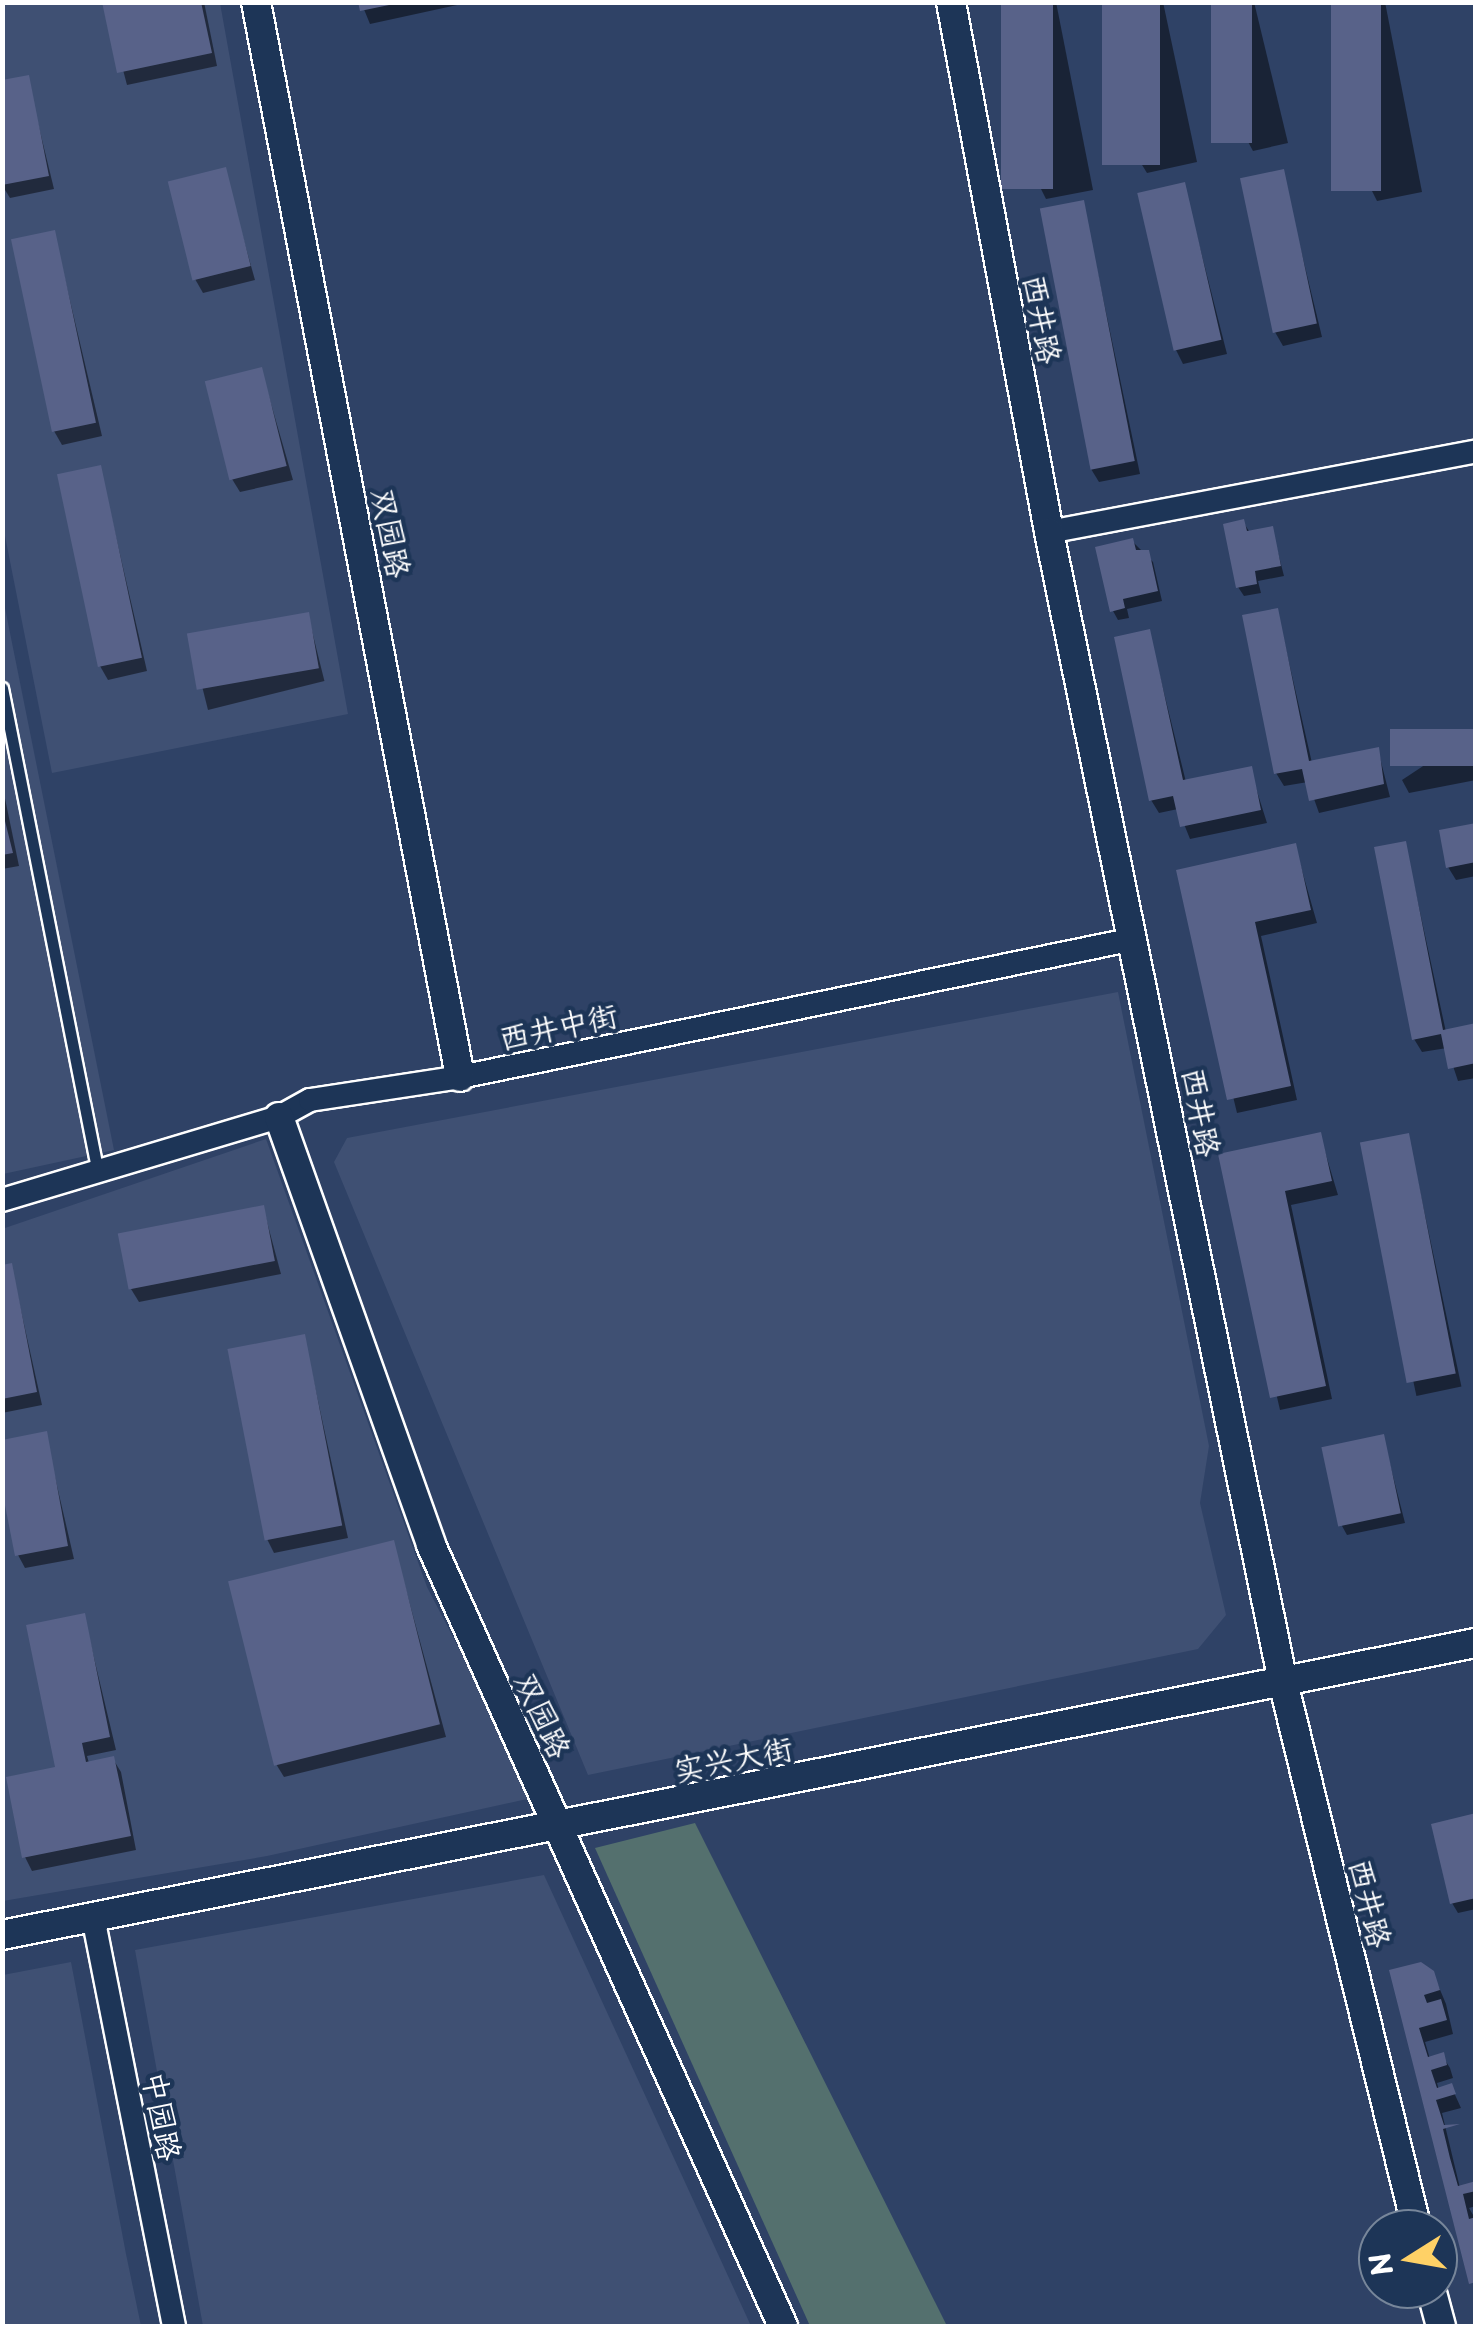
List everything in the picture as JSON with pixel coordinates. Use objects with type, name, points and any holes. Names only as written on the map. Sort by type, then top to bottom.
[{"type":"street","name":"双园路","points":[[256,2],[460,1077]]},
{"type":"street","name":"西井路","points":[[950,2],[1049,532],[1283,1682],[1412,2209]]},
{"type":"street","points":[[1049,532],[1476,451]]},
{"type":"street","name":"西井中街","points":[[2,1200],[98,1175],[279,1117],[310,1100],[460,1077],[1134,939]]},
{"type":"street","name":"双园路","points":[[279,1117],[430,1545],[560,1825],[783,2326]]},
{"type":"street","name":"实兴大街","points":[[2,1935],[1476,1644]]},
{"type":"street","name":"中园路","points":[[92,1917],[174,2326]]},
{"type":"lane","points":[[2,688],[98,1175]]},
{"type":"shaded area","points":[[2,3],[220,3],[348,714],[52,773],[3,526]]},
{"type":"shaded area","points":[[2,593],[114,1150],[3,1174],[2,1174]]},
{"type":"shaded area","points":[[1118,992],[1209,1446],[1200,1503],[1226,1615],[1198,1649],[588,1775],[334,1162],[347,1138]]},
{"type":"shaded area","points":[[266,1139],[427,1587],[536,1797],[267,1856],[3,1901],[2,1229]]},
{"type":"shaded area","points":[[544,1875],[751,2326],[203,2326],[135,1950]]},
{"type":"shaded area","points":[[71,1962],[141,2326],[3,2326],[3,1975]]},
{"type":"green space","points":[[695,1823],[947,2326],[810,2326],[595,1848]]},
{"type":"building","points":[[102,2],[201,2],[212,53],[117,73]]},
{"type":"building","points":[[358,2],[394,2],[394,4],[360,11]]},
{"type":"building","points":[[1001,2],[1053,2],[1053,189],[1001,189]]},
{"type":"building","points":[[1102,2],[1160,2],[1160,165],[1102,165]]},
{"type":"building","points":[[1211,2],[1252,2],[1252,143],[1211,143]]},
{"type":"building","points":[[1331,2],[1381,2],[1381,191],[1331,191]]},
{"type":"building","points":[[29,75],[49,176],[2,185],[2,80]]},
{"type":"building","points":[[226,167],[251,266],[192,280],[168,182]]},
{"type":"building","points":[[1284,169],[1317,324],[1273,333],[1240,178]]},
{"type":"building","points":[[1185,182],[1221,340],[1174,351],[1137,193]]},
{"type":"building","points":[[1084,200],[1135,461],[1091,470],[1040,209]]},
{"type":"building","points":[[55,230],[96,423],[52,432],[11,239]]},
{"type":"building","points":[[262,367],[287,466],[229,480],[205,381]]},
{"type":"building","points":[[101,465],[142,658],[98,667],[57,474]]},
{"type":"building","points":[[1244,519],[1247,531],[1273,526],[1281,566],[1255,571],[1257,584],[1236,588],[1223,524]]},
{"type":"building","points":[[1133,538],[1136,550],[1149,550],[1158,591],[1123,599],[1125,608],[1110,612],[1095,547]]},
{"type":"building","points":[[1278,608],[1309,761],[1379,747],[1384,784],[1309,801],[1302,769],[1274,774],[1242,615]]},
{"type":"building","points":[[309,612],[319,668],[197,690],[187,634]]},
{"type":"building","points":[[1150,629],[1183,780],[1252,766],[1261,810],[1180,827],[1173,796],[1149,801],[1114,637]]},
{"type":"building","points":[[1390,729],[1476,729],[1476,766],[1390,766]]},
{"type":"building","points":[[2,809],[13,853],[2,855]]},
{"type":"building","points":[[1476,823],[1476,862],[1446,868],[1439,830]]},
{"type":"building","points":[[1406,841],[1443,1030],[1476,1023],[1476,1063],[1448,1069],[1441,1034],[1412,1040],[1374,847]]},
{"type":"building","points":[[1296,843],[1311,910],[1255,922],[1291,1086],[1227,1100],[1176,870]]},
{"type":"building","points":[[1321,1132],[1332,1181],[1285,1191],[1326,1386],[1270,1398],[1218,1154]]},
{"type":"building","points":[[1409,1133],[1456,1373],[1407,1383],[1360,1143]]},
{"type":"building","points":[[264,1205],[275,1261],[129,1289],[118,1233]]},
{"type":"building","points":[[12,1263],[37,1392],[2,1399],[2,1265]]},
{"type":"building","points":[[305,1334],[342,1525],[265,1540],[227,1349]]},
{"type":"building","points":[[47,1431],[68,1546],[15,1556],[2,1490],[2,1440]]},
{"type":"building","points":[[1384,1434],[1401,1513],[1338,1527],[1321,1447]]},
{"type":"building","points":[[394,1540],[440,1724],[274,1766],[228,1581]]},
{"type":"building","points":[[85,1613],[110,1737],[82,1743],[86,1762],[114,1756],[131,1836],[22,1858],[6,1777],[55,1767],[26,1625]]},
{"type":"building","points":[[1476,1813],[1476,1898],[1450,1904],[1431,1824]]},
{"type":"building","points":[[1421,1962],[1434,1971],[1440,1990],[1424,1995],[1427,2003],[1441,1999],[1447,2020],[1419,2028],[1428,2057],[1444,2052],[1447,2065],[1431,2070],[1437,2088],[1452,2083],[1456,2094],[1436,2100],[1444,2125],[1460,2124],[1443,2129],[1458,2186],[1476,2181],[1476,2191],[1463,2194],[1469,2219],[1476,2217],[1476,2282],[1469,2284],[1458,2241],[1458,2209],[1450,2209],[1389,1970]]}]
